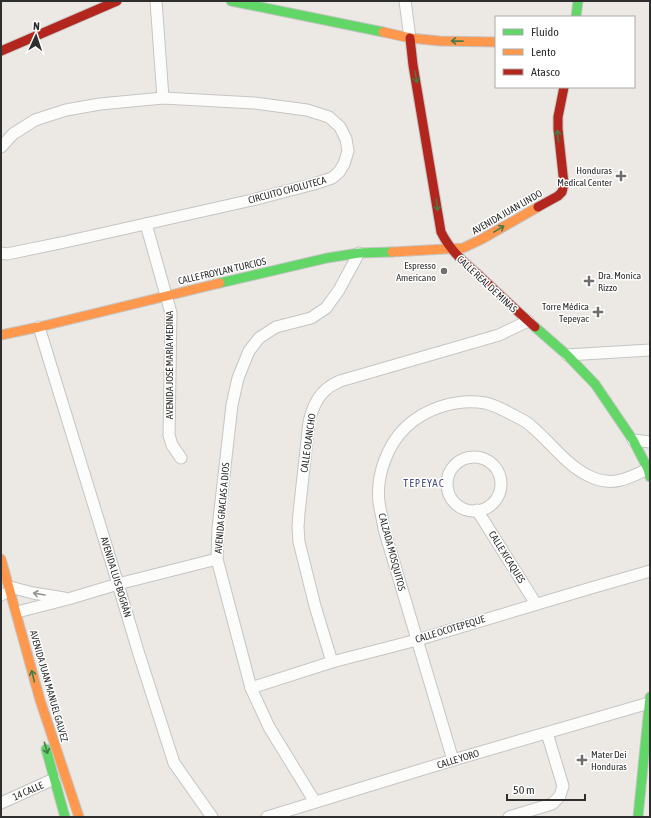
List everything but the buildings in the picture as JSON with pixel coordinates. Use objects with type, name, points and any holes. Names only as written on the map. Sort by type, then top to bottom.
[{"type":"street","points":[[1,51],[117,1]]},
{"type":"street","points":[[156,1],[163,98]]},
{"type":"street","points":[[231,1],[410,38],[440,41],[495,42]]},
{"type":"street","name":"CALLE REAL DE MINAS","points":[[405,1],[413,65],[441,232],[445,240],[466,265],[567,355],[595,384],[633,440],[649,473]]},
{"type":"street","points":[[576,16],[578,1]]},
{"type":"street","name":"AVENIDA JUAN LINDO","points":[[451,249],[462,248],[482,239],[558,196],[562,192],[564,184],[558,140],[558,117],[564,88]]},
{"type":"street","name":"CIRCUITO CHOLUTECA","points":[[1,147],[14,134],[35,120],[66,110],[100,104],[163,98],[254,103],[307,110],[328,117],[340,127],[346,139],[348,151],[344,164],[339,172],[332,178],[314,184],[252,200],[65,242],[7,254],[1,253]]},
{"type":"street","name":"AVENIDA JOSÉ MARÍA MEDINA","points":[[146,224],[171,313],[169,435],[172,445],[181,458]]},
{"type":"street","points":[[482,239],[475,250],[475,257],[476,265],[483,279]]},
{"type":"street","name":"CALLE FROYLAN TURCIOS","points":[[1,335],[327,258],[359,253],[451,249]]},
{"type":"street","name":"AVENIDA GRACIAS A DIOS","points":[[315,802],[269,727],[251,688],[217,559],[218,528],[232,405],[238,378],[249,350],[259,338],[276,327],[311,318],[326,308],[339,290],[359,253]]},
{"type":"street","name":"CALLE OLANCHO","points":[[332,662],[315,606],[299,542],[299,513],[309,422],[312,409],[319,397],[328,388],[340,381],[493,337],[528,321]]},
{"type":"street","name":"AVENIDA LUIS BOGRÁN","points":[[39,327],[138,651],[174,763],[212,817]]},
{"type":"street","points":[[567,355],[650,350]]},
{"type":"street","name":"CALZADA MOSQUITOS","points":[[453,760],[384,529],[379,501],[382,470],[388,454],[401,432],[412,422],[439,408],[454,403],[485,403],[501,408],[530,425],[567,462],[581,473],[596,479],[610,482],[649,473]]},
{"type":"street","points":[[633,440],[650,442]]},
{"type":"street","points":[[467,458],[485,460],[498,472],[500,481],[500,490],[497,498],[491,505],[478,510],[466,510],[458,506],[452,500],[448,492],[448,475],[459,462],[467,458]]},
{"type":"street","name":"CALLE XICAQUES","points":[[478,510],[536,604]]},
{"type":"street","name":"AVENIDA JUAN MANUEL GALVEZ","points":[[1,559],[4,591],[38,721]]},
{"type":"street","points":[[17,612],[217,559]]},
{"type":"street","name":"CALLE OCOTEPEQUE","points":[[251,688],[332,662],[417,640],[650,571]]},
{"type":"street","points":[[4,591],[33,593],[68,599]]},
{"type":"street","name":"AVENIDA JUAN MANUEL GALVEZ","points":[[4,591],[17,612],[44,713],[74,798],[79,817]]},
{"type":"street","points":[[638,817],[650,700]]},
{"type":"street","name":"CALLE YORO","points":[[267,817],[547,733],[650,700]]},
{"type":"street","points":[[509,817],[552,804],[560,796],[563,786],[547,733]]},
{"type":"street","name":"AVENIDA JUAN MANUEL GALVEZ","points":[[44,743],[65,817]]},
{"type":"street","name":"14 CALLE","points":[[1,803],[54,779]]},
{"type":"street","points":[[74,798],[75,817]]},
{"type":"street","points":[[60,801],[69,817]]},
{"type":"traffic: fast","points":[[231,1],[383,32]]},
{"type":"traffic: fast","points":[[576,16],[578,1]]},
{"type":"traffic: fast","points":[[220,283],[327,258],[359,253],[392,252]]},
{"type":"traffic: fast","points":[[535,327],[567,355],[595,384],[633,440],[648,469],[650,477]]},
{"type":"traffic: fast","points":[[638,817],[650,697]]},
{"type":"traffic: fast","points":[[46,749],[65,817]]},
{"type":"traffic: slow","points":[[383,32],[410,38],[440,41],[495,42]]},
{"type":"traffic: slow","points":[[392,252],[463,248],[482,239],[538,207]]},
{"type":"traffic: slow","points":[[1,335],[220,283]]},
{"type":"traffic: slow","points":[[1,559],[40,700],[79,817]]},
{"type":"traffic: jam","points":[[1,51],[117,1]]},
{"type":"traffic: jam","points":[[410,38],[413,65],[441,232],[450,247],[460,258],[535,327]]},
{"type":"traffic: jam","points":[[538,207],[558,196],[562,192],[564,184],[558,129],[558,117],[564,88]]},
{"type":"place","name":"Honduras Medical Center","points":[[621,176]]},
{"type":"place","name":"Espresso Americano","points":[[444,271]]},
{"type":"place","name":"Dra. Monica Rizzo","points":[[589,281]]},
{"type":"place","name":"Torre Médica Tepeyac","points":[[598,312]]},
{"type":"place","name":"Mater Dei Honduras","points":[[582,760]]},
{"type":"district","name":"TEPEYAC","points":[[424,483]]}]
